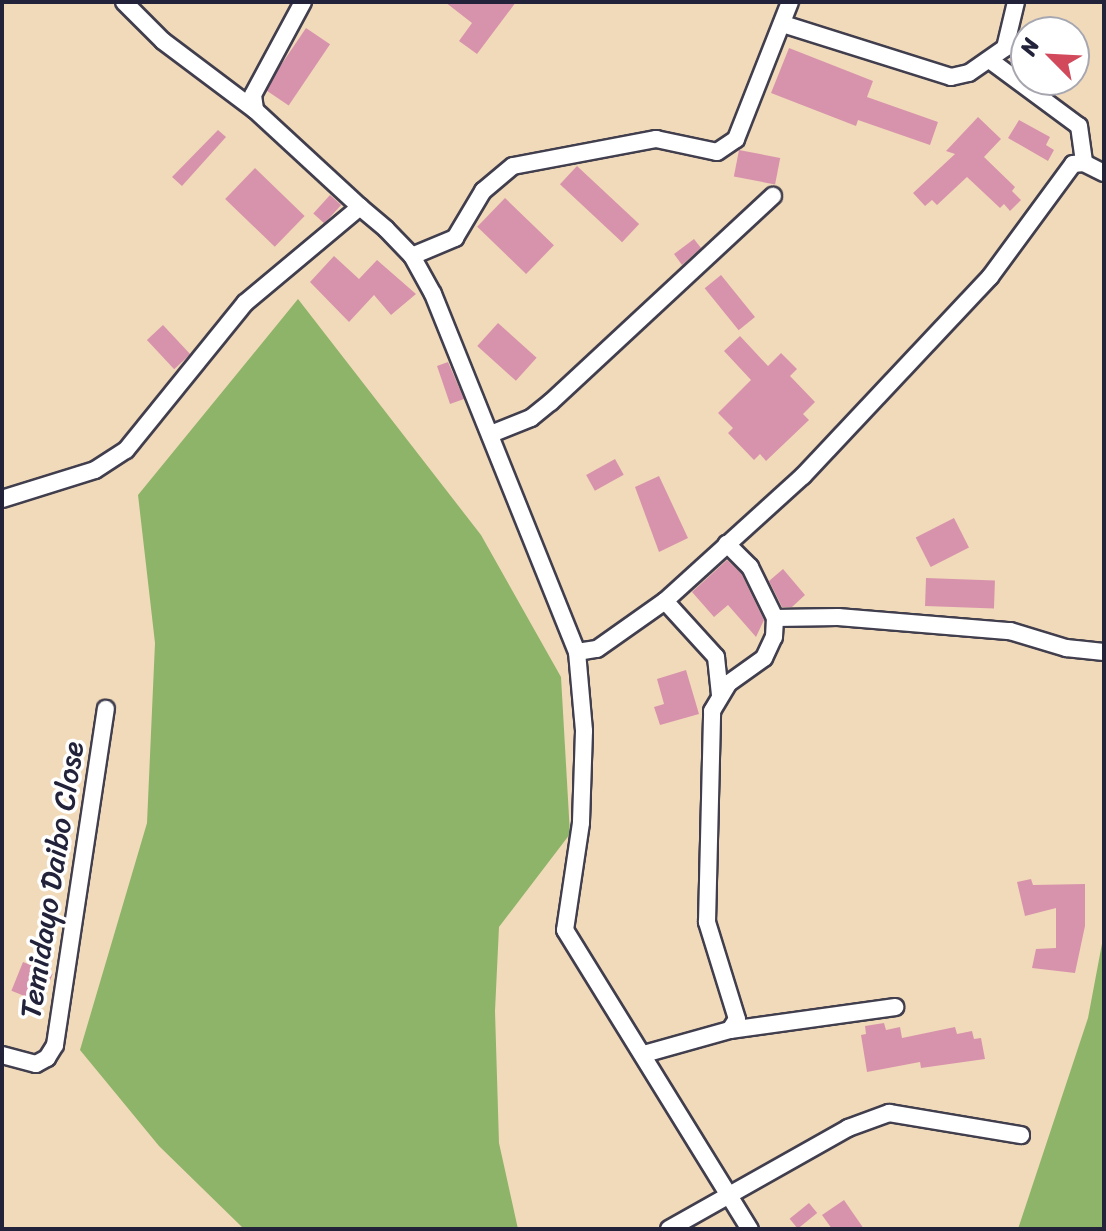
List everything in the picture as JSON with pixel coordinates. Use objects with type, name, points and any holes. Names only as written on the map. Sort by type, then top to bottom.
[{"type":"street","points":[[124,2],[163,41],[255,110],[412,256],[491,434],[577,652],[584,731],[581,823],[565,930],[750,1229]]},
{"type":"street","points":[[255,110],[253,95],[303,2]]},
{"type":"street","points":[[412,256],[455,238],[483,191],[513,166],[656,139],[717,152],[736,139],[790,2]]},
{"type":"street","points":[[783,24],[938,75],[969,73],[991,61],[1005,48],[1016,2]]},
{"type":"street","points":[[991,61],[1079,126],[1084,163]]},
{"type":"street","points":[[1084,163],[1104,173]]},
{"type":"street","points":[[577,652],[597,649],[665,601],[803,476],[990,277],[1065,172],[1084,163]]},
{"type":"street","points":[[491,434],[531,418],[551,402],[773,196]]},
{"type":"street","points":[[2,499],[95,470],[126,450],[245,303],[360,207]]},
{"type":"street","points":[[720,696],[764,658],[774,637],[775,618],[750,567],[727,544]]},
{"type":"street","points":[[665,601],[716,657],[720,696],[711,731],[707,922],[711,944],[738,1007],[730,1030]]},
{"type":"street","points":[[775,618],[838,617],[1010,631],[1066,648],[1104,652]]},
{"type":"street","name":"Temidayo Daibo Close","points":[[2,1055],[36,1064],[47,1058],[55,1045],[106,709]]},
{"type":"street","points":[[644,1054],[730,1030],[895,1007]]},
{"type":"street","points":[[669,1229],[848,1128],[889,1113],[1021,1135]]},
{"type":"green space","points":[[298,299],[481,535],[561,677],[570,834],[499,927],[495,1011],[499,1143],[518,1229],[244,1229],[159,1146],[80,1050],[147,823],[155,643],[138,495]]},
{"type":"green space","points":[[1104,933],[1104,1229],[1018,1229],[1088,1018]]},
{"type":"building","points":[[445,2],[516,2],[477,54],[459,41],[472,23]]},
{"type":"building","points":[[306,28],[330,44],[289,106],[265,89]]},
{"type":"building","points":[[789,48],[873,81],[867,97],[938,122],[930,145],[858,120],[856,126],[771,93]]},
{"type":"building","points":[[978,117],[1001,139],[984,157],[1015,187],[1012,191],[1021,200],[1010,211],[1004,204],[1000,208],[967,177],[937,205],[932,200],[925,206],[913,193],[955,154],[946,151]]},
{"type":"building","points":[[1019,120],[1050,137],[1046,145],[1054,150],[1048,161],[1008,138]]},
{"type":"building","points":[[218,130],[226,137],[182,186],[172,177]]},
{"type":"building","points":[[739,150],[780,158],[775,185],[734,177]]},
{"type":"building","points":[[577,166],[639,224],[622,242],[560,184]]},
{"type":"building","points":[[255,168],[305,216],[275,247],[225,199]]},
{"type":"building","points":[[330,195],[341,205],[324,224],[313,214]]},
{"type":"building","points":[[505,198],[554,245],[526,274],[477,227]]},
{"type":"building","points":[[694,239],[701,248],[682,265],[674,254]]},
{"type":"building","points":[[334,256],[359,279],[377,260],[416,294],[391,315],[374,295],[349,322],[310,282]]},
{"type":"building","points":[[721,275],[755,317],[739,330],[705,288]]},
{"type":"building","points":[[498,323],[537,358],[516,381],[477,346]]},
{"type":"building","points":[[163,325],[190,354],[174,369],[147,340]]},
{"type":"building","points":[[740,336],[768,366],[781,353],[797,369],[790,376],[815,402],[803,414],[809,420],[766,461],[760,454],[754,460],[728,433],[733,428],[718,413],[751,380],[724,351]]},
{"type":"building","points":[[448,362],[464,399],[450,404],[437,366]]},
{"type":"building","points":[[615,459],[624,475],[595,491],[586,475]]},
{"type":"building","points":[[659,476],[688,538],[659,552],[635,487]]},
{"type":"building","points":[[954,518],[969,547],[931,567],[916,538]]},
{"type":"building","points":[[727,560],[741,573],[764,620],[756,637],[728,605],[714,617],[692,592]]},
{"type":"building","points":[[783,569],[805,595],[792,607],[782,607],[769,581]]},
{"type":"building","points":[[926,578],[995,580],[994,608],[925,606]]},
{"type":"building","points":[[686,670],[699,714],[660,725],[654,707],[664,704],[657,679]]},
{"type":"building","points":[[1031,879],[1033,885],[1085,884],[1085,926],[1075,973],[1032,968],[1036,949],[1056,948],[1056,908],[1025,916],[1017,882]]},
{"type":"building","points":[[23,962],[53,974],[41,1003],[11,991]]},
{"type":"building","points":[[884,1023],[886,1030],[900,1027],[902,1038],[955,1027],[957,1034],[972,1031],[974,1039],[981,1038],[985,1059],[921,1068],[920,1062],[867,1072],[861,1035],[866,1034],[865,1026]]},
{"type":"building","points":[[844,1200],[864,1229],[832,1229],[822,1215]]},
{"type":"building","points":[[809,1203],[817,1213],[798,1229],[790,1219]]}]
